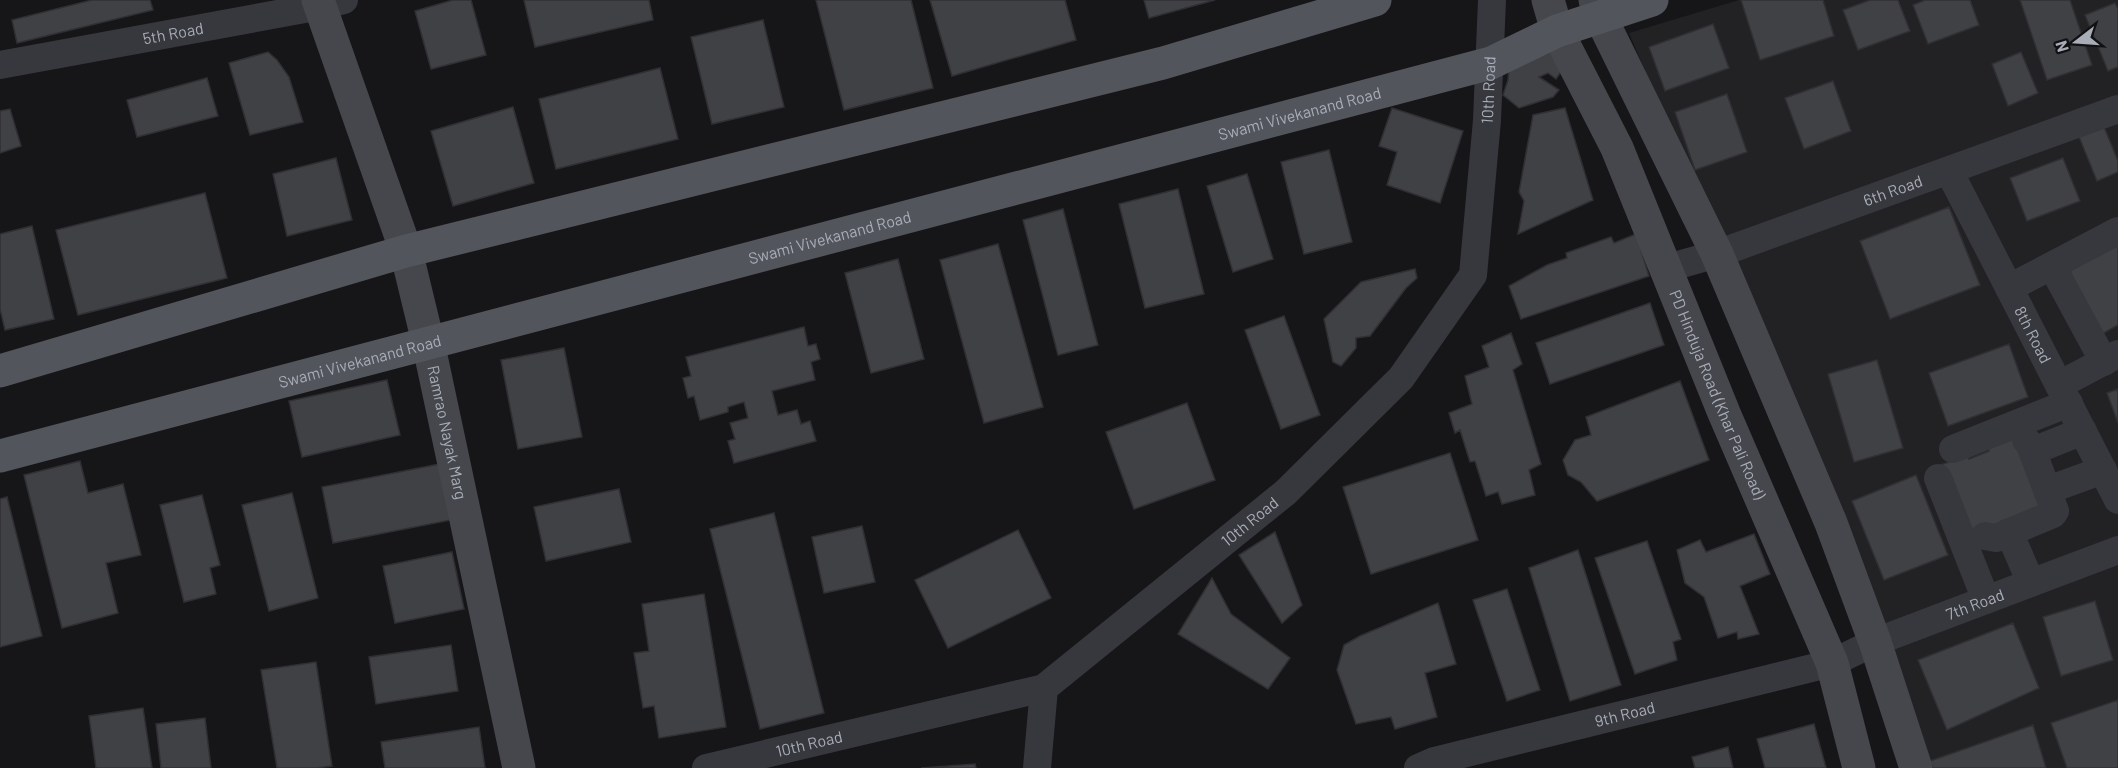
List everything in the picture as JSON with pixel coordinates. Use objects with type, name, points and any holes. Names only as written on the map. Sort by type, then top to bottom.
[{"type":"main road","points":[[0,371],[406,251],[1163,63],[1375,0]]},
{"type":"main road","name":"Swami Vivekanand Road","points":[[0,456],[1491,63],[1553,15],[1652,0]]},
{"type":"street","name":"10th Road","points":[[706,768],[1044,688],[1286,492],[1401,378],[1473,275],[1491,63],[1492,0]]},
{"type":"street","name":"Ramrao Nayak Marg","points":[[328,2],[406,251],[428,342],[519,768]]},
{"type":"street","name":"5th Road","points":[[0,65],[328,2]]},
{"type":"street","points":[[1598,8],[1717,254],[1831,523],[1875,642],[1916,768]]},
{"type":"street","name":"PD Hinduja Road (Khar Pali Road)","points":[[1553,15],[1617,148],[1664,269],[1832,663],[1859,768]]},
{"type":"street","name":"6th Road","points":[[1664,269],[1717,254],[2118,109]]},
{"type":"street","name":"8th Road","points":[[1949,171],[2118,500]]},
{"type":"street","points":[[2009,288],[2118,231]]},
{"type":"street","points":[[2018,438],[2064,394],[2111,358],[2052,266]]},
{"type":"street","points":[[1953,449],[2018,438],[2083,431]]},
{"type":"street","points":[[1981,531],[2053,514],[2055,508],[2048,490],[2018,438]]},
{"type":"street","points":[[2048,490],[2103,470]]},
{"type":"street","points":[[1938,478],[2024,585]]},
{"type":"street","points":[[1981,531],[1986,600]]},
{"type":"street","name":"7th Road","points":[[1832,663],[1875,642],[2118,550]]},
{"type":"street","name":"9th Road","points":[[1418,768],[1434,762],[1832,663]]},
{"type":"street","points":[[1037,768],[1044,688]]},
{"type":"shaded area","points":[[1739,0],[2118,0],[2118,768],[1922,768],[1875,610],[1629,33]]},
{"type":"building","points":[[92,0],[150,0],[153,10],[17,43],[12,20]]},
{"type":"building","points":[[453,0],[471,0],[486,55],[431,69],[415,11]]},
{"type":"building","points":[[524,0],[649,0],[653,20],[535,47]]},
{"type":"building","points":[[816,0],[911,0],[933,88],[844,110]]},
{"type":"building","points":[[930,0],[1065,0],[1076,40],[952,76]]},
{"type":"building","points":[[1144,0],[1215,0],[1149,18]]},
{"type":"building","points":[[1741,0],[1823,0],[1834,36],[1760,60]]},
{"type":"building","points":[[1870,0],[1898,0],[1910,31],[1858,50],[1843,10]]},
{"type":"building","points":[[1925,0],[1970,0],[1979,25],[1928,44],[1913,5]]},
{"type":"building","points":[[2020,0],[2070,0],[2092,65],[2047,80]]},
{"type":"building","points":[[2115,3],[2118,9],[2118,67],[2108,71],[2085,15]]},
{"type":"building","points":[[763,20],[784,107],[712,124],[691,37]]},
{"type":"building","points":[[1713,24],[1729,68],[1665,91],[1649,47]]},
{"type":"building","points":[[1554,51],[1565,66],[1556,79],[1548,73],[1539,77],[1559,90],[1553,97],[1519,108],[1503,95],[1508,80],[1510,57]]},
{"type":"building","points":[[268,52],[289,77],[303,122],[250,135],[229,63]]},
{"type":"building","points":[[2021,52],[2038,93],[2008,106],[1992,64]]},
{"type":"building","points":[[660,68],[678,139],[556,169],[539,99]]},
{"type":"building","points":[[207,78],[218,116],[137,137],[127,100]]},
{"type":"building","points":[[1833,81],[1851,131],[1804,149],[1785,98]]},
{"type":"building","points":[[1727,94],[1747,152],[1695,170],[1675,112]]},
{"type":"building","points":[[513,107],[534,183],[453,206],[431,131]]},
{"type":"building","points":[[1392,108],[1463,131],[1440,203],[1387,185],[1397,152],[1379,146]]},
{"type":"building","points":[[1565,108],[1593,200],[1518,234],[1524,201],[1519,192],[1533,115]]},
{"type":"building","points":[[10,109],[21,146],[0,153],[0,111]]},
{"type":"building","points":[[2102,122],[2118,161],[2118,172],[2097,181],[2077,132]]},
{"type":"building","points":[[1329,150],[1352,242],[1304,254],[1281,162]]},
{"type":"building","points":[[336,158],[352,220],[287,236],[273,174]]},
{"type":"building","points":[[2063,158],[2080,201],[2027,221],[2010,178]]},
{"type":"building","points":[[1247,174],[1273,259],[1233,272],[1207,186]]},
{"type":"building","points":[[1178,189],[1204,294],[1145,308],[1119,204]]},
{"type":"building","points":[[205,193],[227,278],[78,315],[56,230]]},
{"type":"building","points":[[1949,207],[1980,285],[1890,319],[1860,241]]},
{"type":"building","points":[[1063,209],[1098,345],[1058,355],[1023,220]]},
{"type":"building","points":[[32,226],[54,319],[5,330],[0,309],[0,234]]},
{"type":"building","points":[[1636,234],[1649,276],[1521,319],[1509,286],[1547,265],[1567,258],[1566,253],[1611,237],[1614,243]]},
{"type":"building","points":[[2118,238],[2118,325],[2095,338],[2067,273]]},
{"type":"building","points":[[998,244],[1043,407],[984,423],[940,260]]},
{"type":"building","points":[[898,259],[924,359],[871,373],[845,273]]},
{"type":"building","points":[[1415,269],[1417,278],[1406,288],[1370,336],[1356,338],[1356,348],[1341,366],[1333,362],[1324,319],[1361,282]]},
{"type":"building","points":[[1650,303],[1664,345],[1550,384],[1536,343]]},
{"type":"building","points":[[1284,316],[1320,415],[1281,429],[1245,330]]},
{"type":"building","points":[[804,327],[808,346],[816,344],[820,359],[811,362],[815,380],[772,391],[778,415],[797,410],[801,424],[810,421],[816,441],[734,463],[728,441],[735,439],[730,423],[748,418],[744,402],[728,407],[728,412],[700,420],[694,396],[688,398],[683,378],[691,376],[686,357]]},
{"type":"building","points":[[1511,333],[1522,364],[1513,370],[1541,464],[1529,470],[1535,495],[1502,504],[1498,492],[1486,496],[1475,461],[1470,462],[1460,430],[1455,433],[1449,413],[1472,404],[1465,376],[1489,367],[1482,346]]},
{"type":"building","points":[[2009,344],[2028,397],[1948,426],[1929,373]]},
{"type":"building","points":[[564,348],[582,437],[518,449],[501,360]]},
{"type":"building","points":[[1877,360],[1903,448],[1854,462],[1828,374]]},
{"type":"building","points":[[387,380],[400,435],[302,457],[289,401]]},
{"type":"building","points":[[1680,381],[1709,460],[1597,501],[1581,482],[1568,475],[1563,460],[1575,440],[1591,435],[1586,417]]},
{"type":"building","points":[[2118,389],[2118,423],[2107,393]]},
{"type":"building","points":[[1187,403],[1215,480],[1134,509],[1106,432]]},
{"type":"building","points":[[2016,427],[2048,511],[1967,542],[1938,466],[1967,455],[1969,459],[1989,451],[1985,440]]},
{"type":"building","points":[[1450,453],[1478,540],[1371,574],[1343,487]]},
{"type":"building","points":[[80,461],[88,493],[123,484],[141,555],[106,563],[118,613],[62,628],[24,475]]},
{"type":"building","points":[[445,463],[456,519],[333,543],[322,487]]},
{"type":"building","points":[[1916,475],[1948,555],[1884,580],[1852,501]]},
{"type":"building","points":[[619,489],[631,542],[546,561],[534,507]]},
{"type":"building","points":[[292,493],[318,598],[269,611],[242,505]]},
{"type":"building","points":[[202,495],[220,565],[210,568],[216,594],[184,602],[160,505]]},
{"type":"building","points":[[7,497],[42,636],[0,647],[0,499]]},
{"type":"building","points":[[774,513],[824,713],[760,729],[710,529]]},
{"type":"building","points":[[862,526],[875,582],[824,593],[812,537]]},
{"type":"building","points":[[1018,530],[1051,598],[948,648],[915,580]]},
{"type":"building","points":[[1275,532],[1302,605],[1282,623],[1239,555]]},
{"type":"building","points":[[1754,534],[1770,574],[1740,586],[1759,634],[1738,639],[1737,632],[1718,638],[1704,597],[1685,583],[1677,550],[1700,540],[1706,552]]},
{"type":"building","points":[[1647,541],[1681,639],[1673,642],[1677,660],[1635,674],[1595,558]]},
{"type":"building","points":[[1578,550],[1621,685],[1570,701],[1529,568]]},
{"type":"building","points":[[452,552],[464,609],[395,623],[383,566]]},
{"type":"building","points":[[1212,578],[1231,614],[1290,658],[1268,689],[1178,634]]},
{"type":"building","points":[[1507,589],[1540,690],[1507,701],[1473,600]]},
{"type":"building","points":[[704,594],[726,727],[659,738],[654,706],[643,708],[634,653],[649,651],[642,604]]},
{"type":"building","points":[[2095,601],[2113,660],[2061,676],[2043,617]]},
{"type":"building","points":[[1438,603],[1456,664],[1425,673],[1437,717],[1395,729],[1391,717],[1356,724],[1337,670],[1344,645]]},
{"type":"building","points":[[2013,623],[2039,688],[1947,730],[1918,660]]},
{"type":"building","points":[[451,645],[458,691],[376,704],[369,657]]},
{"type":"building","points":[[316,662],[332,766],[277,768],[261,670]]},
{"type":"building","points":[[2118,700],[2118,768],[2067,768],[2051,723]]},
{"type":"building","points":[[143,708],[152,768],[96,768],[89,716]]},
{"type":"building","points":[[205,718],[211,768],[161,768],[156,724]]},
{"type":"building","points":[[1814,724],[1826,768],[1765,768],[1757,739]]},
{"type":"building","points":[[2033,725],[2046,768],[1933,768],[1930,761]]},
{"type":"building","points":[[479,727],[485,768],[385,768],[381,742]]},
{"type":"building","points":[[1728,747],[1733,768],[1695,768],[1692,757]]},
{"type":"building","points":[[975,764],[976,768],[921,768]]}]
